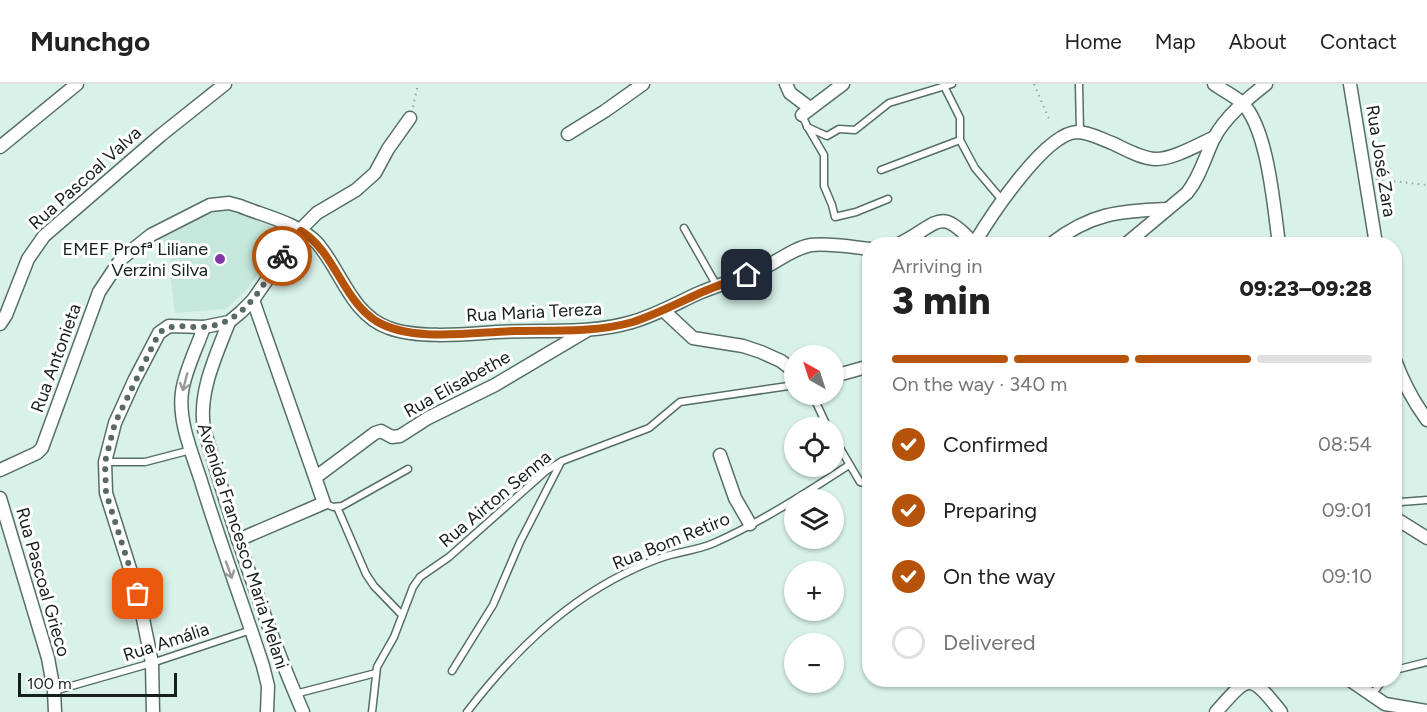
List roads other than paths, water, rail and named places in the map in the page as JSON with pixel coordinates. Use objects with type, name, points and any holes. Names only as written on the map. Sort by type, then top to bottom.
[{"type":"street","points":[[0,147],[76,84]]},
{"type":"street","name":"Rua Pascoal Valva","points":[[0,324],[6,315],[28,259],[44,236],[161,135],[225,84]]},
{"type":"street","points":[[568,134],[643,84]]},
{"type":"street","points":[[786,84],[806,116],[843,84]]},
{"type":"street","points":[[1214,84],[1242,103],[1255,124],[1261,139],[1278,237]]},
{"type":"street","points":[[1134,237],[1187,193],[1195,183],[1215,137],[1242,103],[1266,84]]},
{"type":"street","name":"Rua José Zara","points":[[1350,84],[1375,237]]},
{"type":"street","points":[[153,712],[152,663],[138,594],[106,493],[105,462],[115,423],[159,333],[169,326],[204,327],[229,322],[253,300],[301,231],[317,213],[356,190],[375,173],[388,149],[410,118]]},
{"type":"street","points":[[979,237],[1002,201],[1038,158],[1058,139],[1071,133],[1080,132],[1155,159],[1172,156],[1215,137]]},
{"type":"street","name":"Rua Antonieta","points":[[0,470],[42,448],[99,292],[110,273],[134,247],[187,215],[219,203],[240,206],[301,231]]},
{"type":"street","points":[[1061,237],[1108,213],[1167,209]]},
{"type":"street","points":[[911,237],[935,223],[944,221],[955,224],[967,237]]},
{"type":"street","name":"Rua Maria Tereza","points":[[301,231],[321,249],[341,281],[362,309],[373,319],[387,328],[404,332],[460,334],[587,331],[627,323],[760,270],[804,247],[822,245],[862,248]]},
{"type":"street","points":[[238,540],[324,503],[253,300]]},
{"type":"street","points":[[663,310],[693,338],[743,346],[784,363]]},
{"type":"street","name":"Avenida Francesco Maria Melani","points":[[229,322],[205,389],[202,416],[238,540],[303,712]]},
{"type":"street","name":"Avenida Francesco Maria Melani","points":[[204,327],[186,376],[182,394],[186,433],[223,553],[251,630],[268,686],[288,677]]},
{"type":"street","name":"Rua Elisabethe","points":[[316,477],[375,433],[381,431],[397,437],[404,434],[428,418],[495,386],[587,331]]},
{"type":"street","points":[[844,373],[862,368]]},
{"type":"street","points":[[1402,386],[1427,420]]},
{"type":"street","points":[[720,455],[735,498],[750,524]]},
{"type":"street","name":"Rua Pascoal Grieco","points":[[0,498],[48,658],[55,712]]},
{"type":"street","points":[[1402,522],[1427,538]]},
{"type":"street","points":[[267,712],[268,686]]},
{"type":"street","points":[[1216,712],[1240,687]]},
{"type":"street","points":[[1260,687],[1278,711]]},
{"type":"street","points":[[1359,687],[1385,708],[1427,711]]},
{"type":"lane","points":[[806,116],[827,136],[839,129],[855,130],[889,103],[952,84]]},
{"type":"lane","points":[[1079,84],[1080,132]]},
{"type":"lane","points":[[944,86],[960,118],[960,140],[975,168],[1002,201]]},
{"type":"lane","points":[[806,116],[824,155],[824,186],[835,217],[856,212],[888,199]]},
{"type":"lane","points":[[881,170],[960,140]]},
{"type":"lane","points":[[684,228],[717,286]]},
{"type":"lane","name":"Rua Airton Senna","points":[[372,712],[376,673],[381,658],[394,637],[412,587],[420,577],[449,557],[536,480],[562,461],[649,428],[680,402],[784,387]]},
{"type":"lane","points":[[105,462],[145,462],[191,450]]},
{"type":"lane","points":[[844,456],[862,483]]},
{"type":"lane","points":[[452,671],[493,605],[520,542],[562,461]]},
{"type":"lane","name":"Rua Bom Retiro","points":[[467,712],[530,639],[547,623],[574,605],[635,569],[668,556],[713,544],[816,487],[849,465]]},
{"type":"lane","points":[[324,503],[330,507],[337,507],[369,492],[408,469]]},
{"type":"lane","points":[[1402,502],[1427,500]]},
{"type":"lane","points":[[337,507],[366,574],[374,586],[402,615]]},
{"type":"lane","name":"Rua Amália","points":[[54,691],[152,663],[251,630]]},
{"type":"lane","points":[[1402,668],[1427,662]]},
{"type":"lane","points":[[295,694],[376,673]]},
{"type":"lane","points":[[1371,696],[1378,687]]},
{"type":"place","name":"EMEF Profª Liliane Verzini Silva","points":[[220,259]]}]
